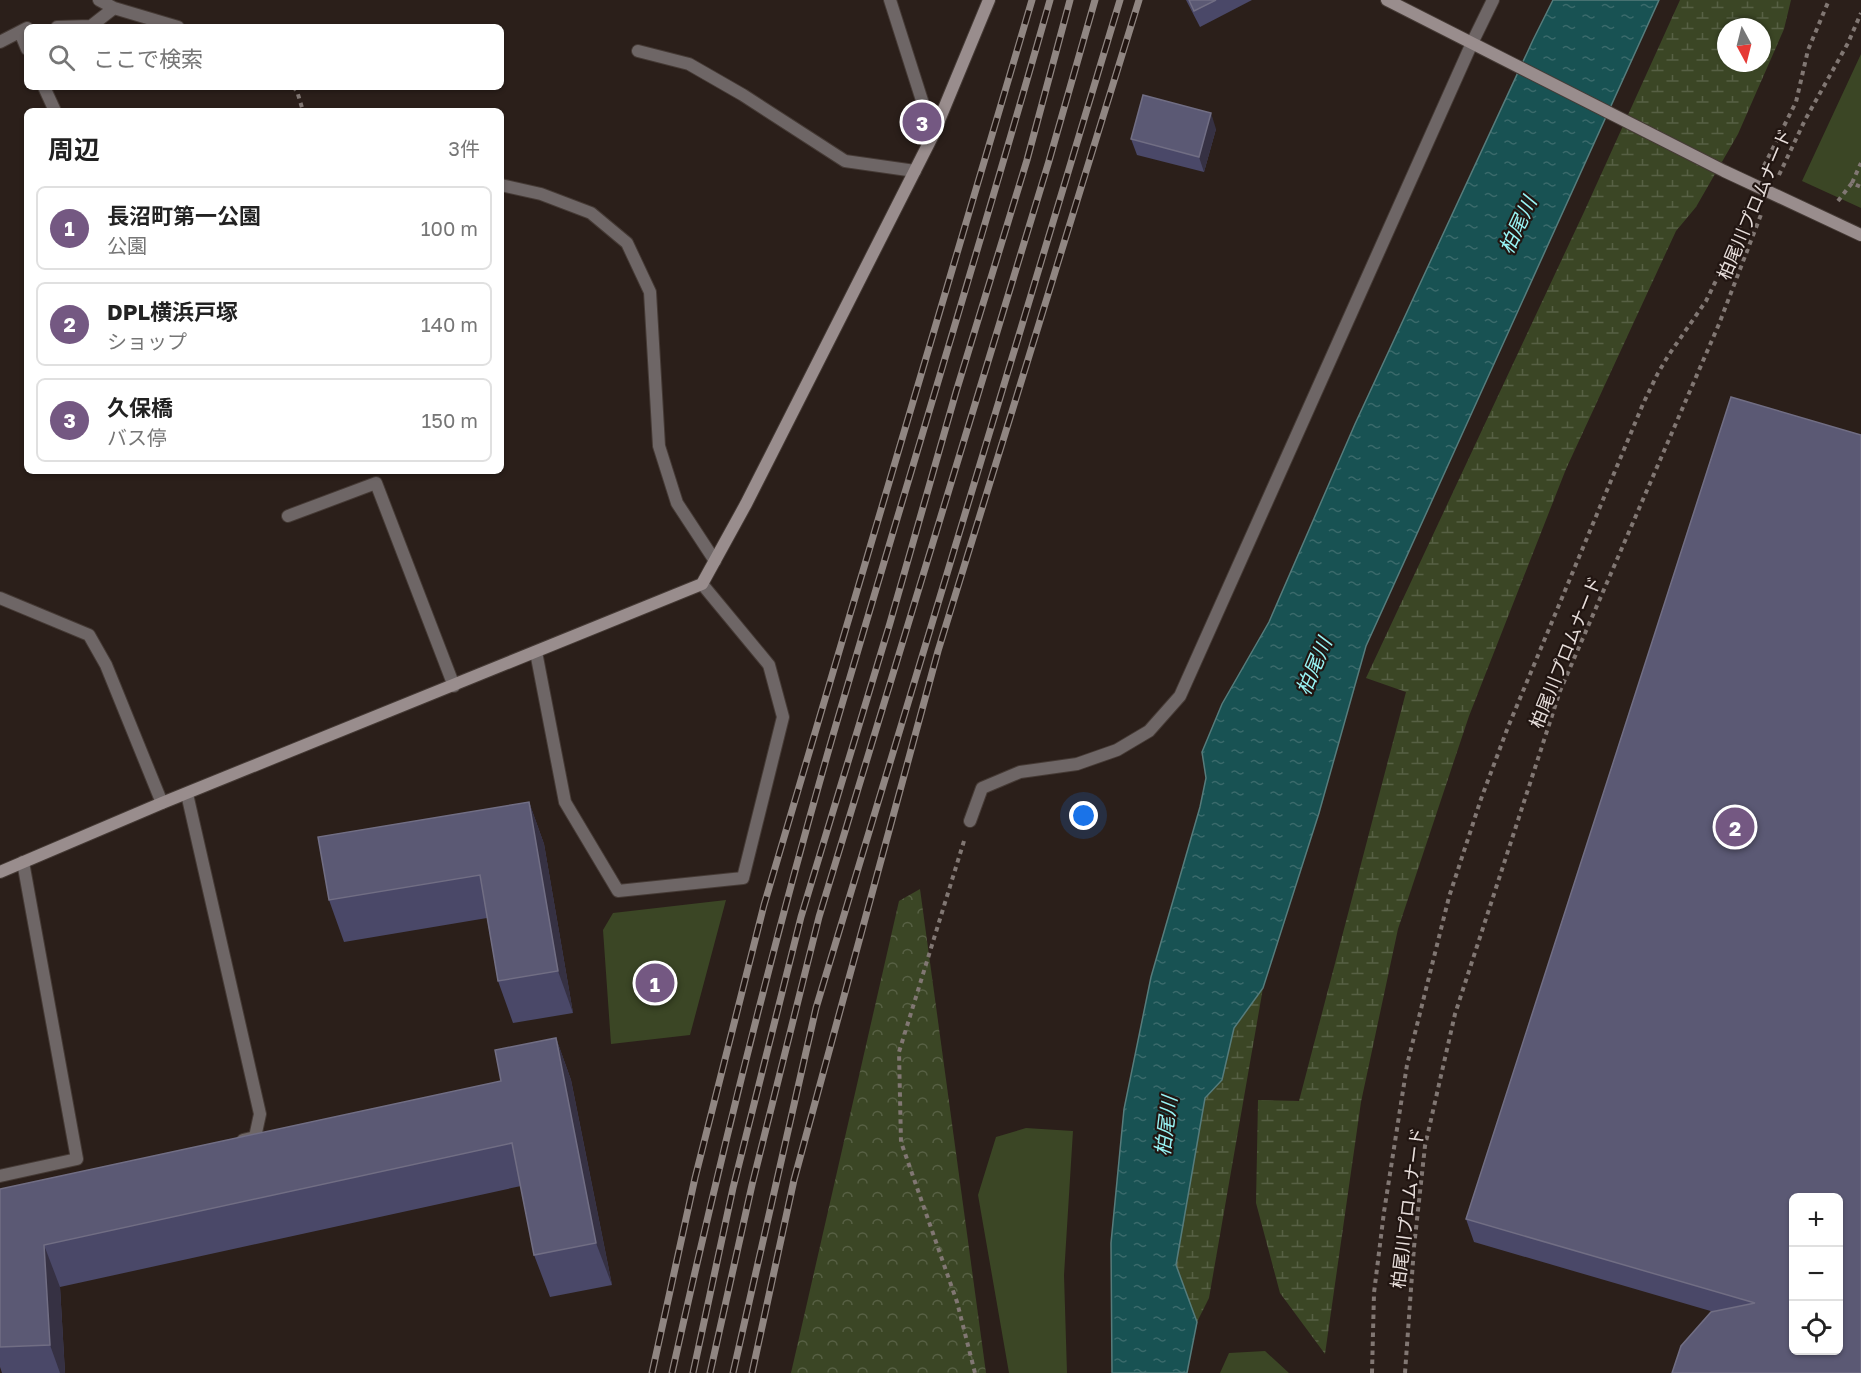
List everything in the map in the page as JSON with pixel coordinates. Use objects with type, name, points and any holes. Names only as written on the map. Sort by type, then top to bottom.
[{"type":"street","points":[[99,0],[114,8],[168,24]]},
{"type":"street","points":[[890,0],[933,135]]},
{"type":"street","points":[[0,872],[162,803],[702,584],[746,504],[933,135],[989,0]]},
{"type":"street","points":[[1387,0],[1754,186],[1861,235]]},
{"type":"street","points":[[970,821],[982,788],[1020,772],[1077,764],[1117,750],[1149,731],[1180,696],[1493,0]]},
{"type":"street","points":[[94,24],[114,8]]},
{"type":"street","points":[[0,42],[23,30]]},
{"type":"street","points":[[639,51],[688,64],[743,95],[845,160],[915,171]]},
{"type":"street","points":[[45,90],[54,108]]},
{"type":"street","points":[[504,186],[541,194],[591,213],[627,243],[650,292],[658,446],[677,503],[715,561]]},
{"type":"street","points":[[288,516],[376,483],[454,686]]},
{"type":"street","points":[[536,652],[565,802],[618,891],[743,878],[783,717],[769,665],[702,584]]},
{"type":"street","points":[[0,598],[89,635],[106,665],[162,803]]},
{"type":"street","points":[[188,794],[260,1114],[255,1137],[233,1142]]},
{"type":"street","points":[[0,1176],[77,1159],[23,862]]},
{"type":"path","points":[[1372,1373],[1374,1293],[1406,1076],[1449,897],[1481,799],[1508,727],[1643,404],[1658,373],[1706,301],[1719,277],[1754,186],[1796,102],[1808,50],[1829,0]]},
{"type":"path","name":"柏尾川プロムナード","points":[[1405,1373],[1414,1246],[1425,1146],[1455,1014],[1560,691],[1719,324],[1770,193],[1805,120],[1848,43],[1861,13]]},
{"type":"path","points":[[296,90],[302,108]]},
{"type":"path","points":[[1824,218],[1852,183],[1861,164]]},
{"type":"path","points":[[1852,183],[1861,187]]},
{"type":"path","points":[[970,821],[899,1052],[901,1142],[957,1302],[975,1373]]},
{"type":"green space","points":[[1680,0],[1791,0],[1784,29],[1771,59],[1771,18],[1717,18],[1717,72],[1765,72],[1738,134],[1696,207],[1676,231],[1566,469],[1469,716],[1398,929],[1361,1102],[1325,1354],[1280,1293],[1256,1203],[1258,1100],[1299,1101],[1406,692],[1366,678],[1584,212]]},
{"type":"green space","points":[[1861,54],[1861,208],[1802,181]]},
{"type":"green space","points":[[920,889],[986,1373],[791,1373],[899,901]]},
{"type":"green space","points":[[726,900],[690,1035],[611,1044],[603,930],[613,913]]},
{"type":"green space","points":[[1263,988],[1209,1298],[1197,1322],[1176,1265],[1205,1098],[1222,1080],[1234,1028]]},
{"type":"green space","points":[[1026,1128],[1073,1131],[1064,1275],[1067,1373],[1009,1373],[978,1195],[996,1137]]},
{"type":"green space","points":[[1265,1351],[1289,1373],[1220,1373],[1229,1353]]},
{"type":"water","name":"柏尾川","points":[[1553,0],[1659,0],[1366,646],[1319,813],[1263,988],[1234,1028],[1222,1080],[1205,1098],[1176,1265],[1197,1322],[1187,1373],[1112,1373],[1111,1243],[1124,1109],[1151,977],[1200,807],[1206,778],[1202,752],[1222,704],[1269,622],[1355,424]]},
{"type":"building","points":[[1189,0],[1216,0],[1194,11]]},
{"type":"building","points":[[1143,95],[1211,113],[1199,157],[1131,139]]},
{"type":"building","points":[[1731,397],[1861,435],[1861,1373],[1672,1373],[1681,1346],[1711,1312],[1755,1303],[1466,1219]]},
{"type":"building","points":[[529,802],[558,971],[498,981],[480,875],[329,900],[318,837]]},
{"type":"building","points":[[556,1038],[596,1243],[534,1255],[512,1143],[44,1245],[50,1345],[0,1347],[0,1189],[501,1081],[495,1050]]},
{"type":"railway","points":[[652,1373],[695,1178],[764,905],[1032,0]]},
{"type":"railway","points":[[672,1373],[748,1053],[811,814],[1050,0]]},
{"type":"railway","points":[[693,1373],[733,1188],[801,917],[1027,160],[1070,0]]},
{"type":"railway","points":[[710,1373],[752,1185],[819,917],[1049,161],[1095,0]]},
{"type":"railway","points":[[733,1373],[816,1008],[1120,0]]},
{"type":"railway","points":[[752,1373],[794,1180],[938,651],[1139,0]]},
{"type":"place","name":"久保橋","points":[[922,122]]},
{"type":"place","name":"DPL横浜戸塚","points":[[1735,827]]},
{"type":"place","name":"長沼町第一公園","points":[[655,983]]}]
